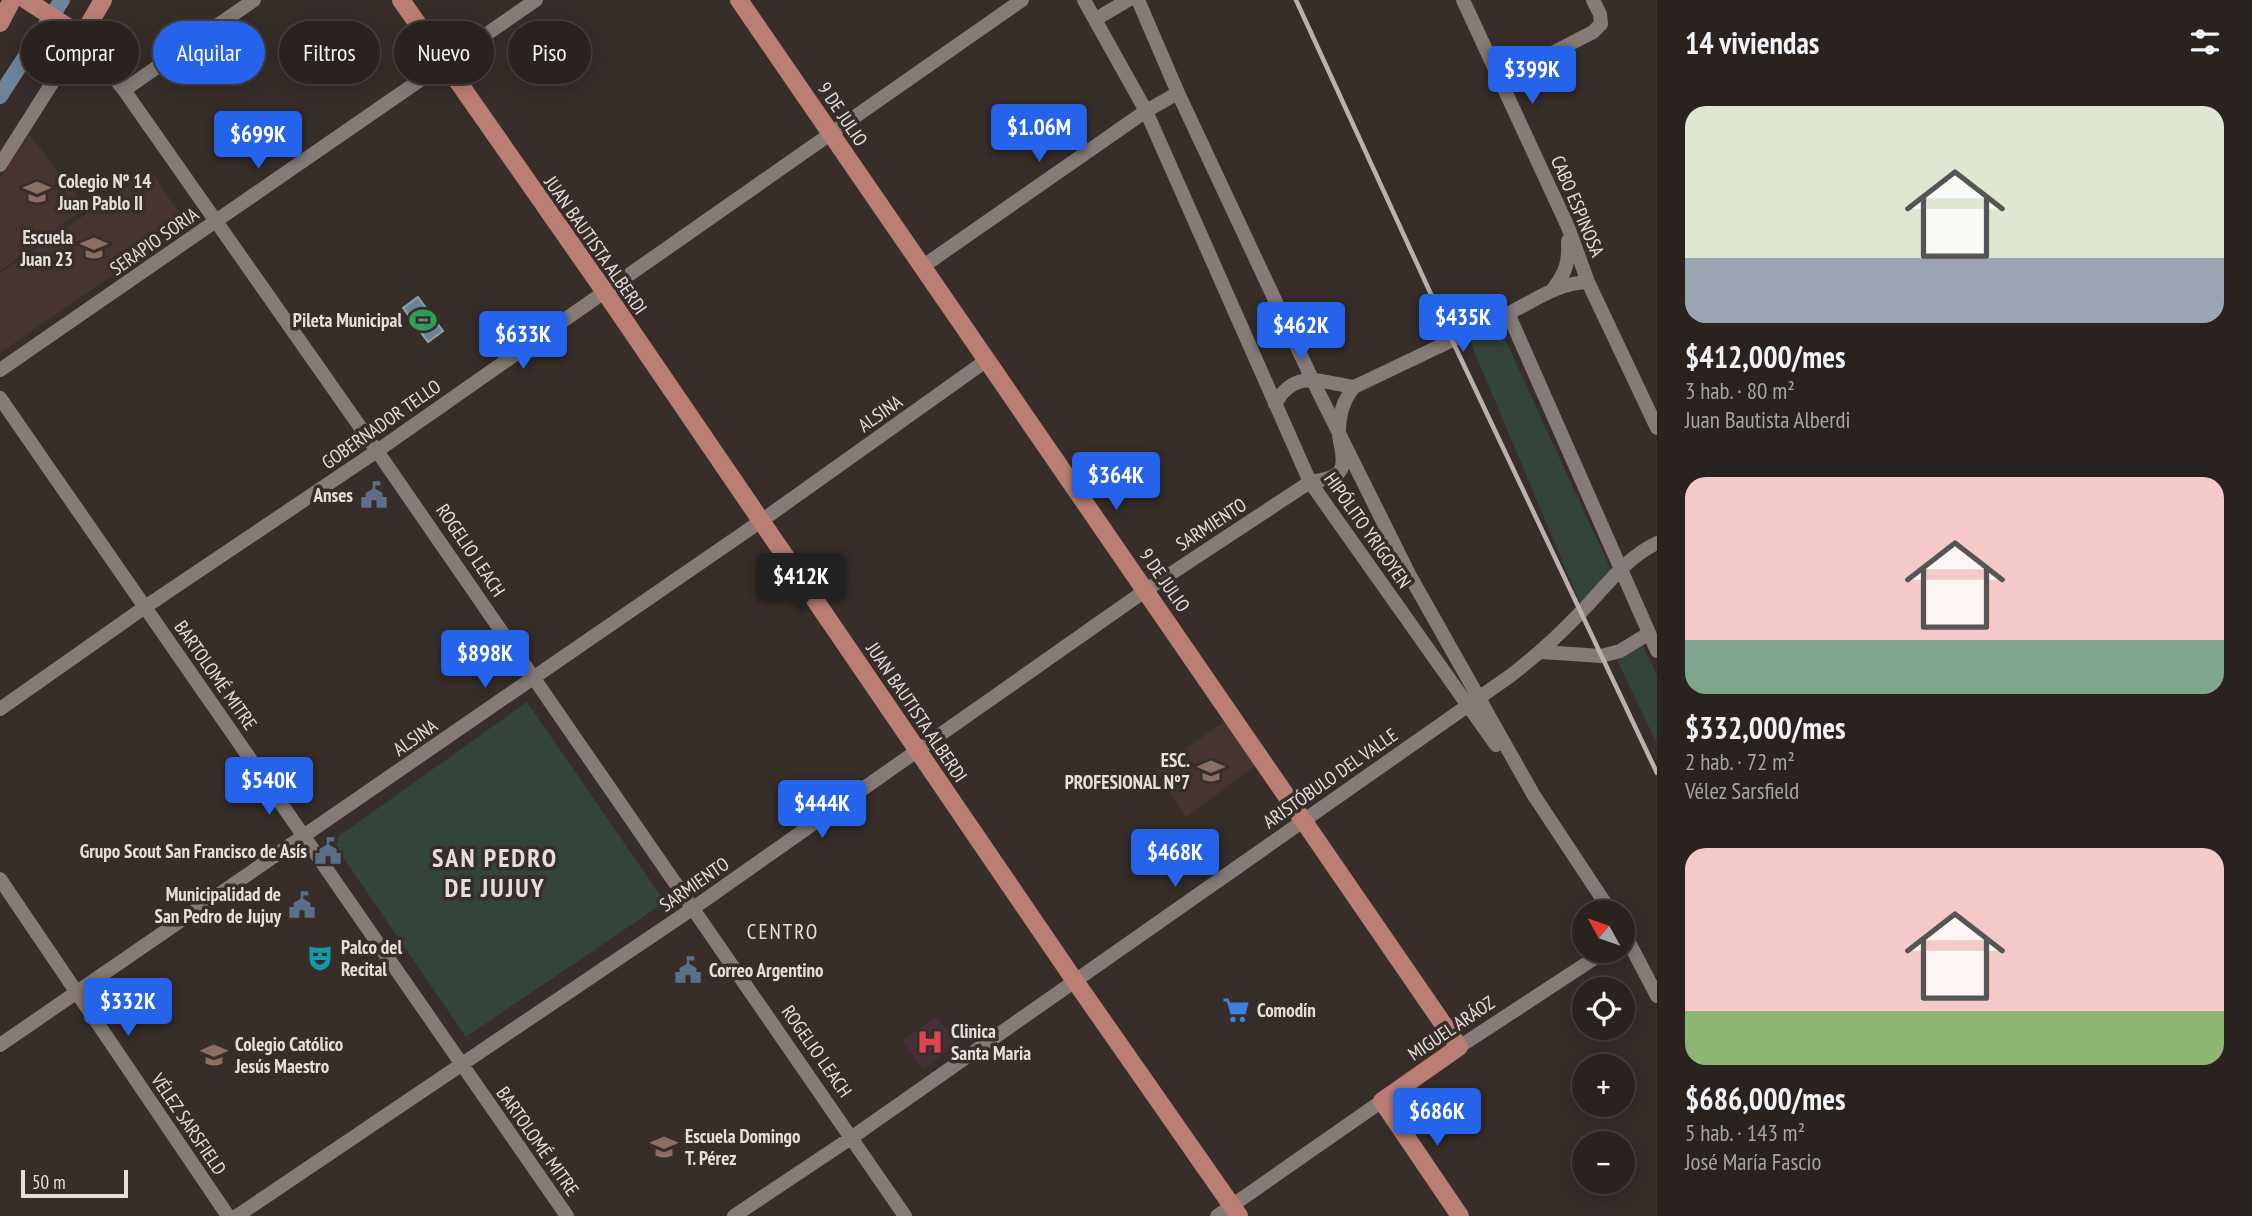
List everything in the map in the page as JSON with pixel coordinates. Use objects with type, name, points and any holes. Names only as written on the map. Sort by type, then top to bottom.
[{"type":"main road","points":[[0,23],[12,0]]},
{"type":"main road","points":[[83,21],[103,0]]},
{"type":"main road","name":"JUAN BAUTISTA ALBERDI","points":[[401,0],[415,21]]},
{"type":"main road","name":"9 DE JULIO","points":[[739,0],[1459,1048]]},
{"type":"main road","name":"ROGELIO LEACH","points":[[28,2],[58,21]]},
{"type":"main road","name":"JUAN BAUTISTA ALBERDI","points":[[458,84],[605,292],[1230,1213]]},
{"type":"main road","name":"MIGUEL ARÁOZ","points":[[1381,1101],[1459,1048]]},
{"type":"main road","points":[[1381,1101],[1460,1216]]},
{"type":"street","points":[[124,90],[254,0]]},
{"type":"street","name":"SERAPIO SORIA","points":[[494,29],[536,0]]},
{"type":"street","name":"GOBERNADOR TELLO","points":[[0,709],[145,607],[377,451],[1022,0]]},
{"type":"street","name":"HIPÓLITO YRIGOYEN","points":[[1084,0],[1146,111],[1310,482],[1473,702],[1603,900]]},
{"type":"street","points":[[1097,19],[1128,0]]},
{"type":"street","name":"HIPÓLITO YRIGOYEN","points":[[1138,0],[1178,93],[1312,379],[1473,702]]},
{"type":"street","name":"CABO ESPINOSA","points":[[1462,0],[1568,227],[1588,282],[1657,428]]},
{"type":"street","points":[[1500,80],[1593,32],[1601,24],[1600,14],[1593,0]]},
{"type":"street","points":[[0,165],[45,84]]},
{"type":"street","name":"ROGELIO LEACH","points":[[119,84],[377,451],[905,1216]]},
{"type":"street","name":"SERAPIO SORIA","points":[[0,370],[415,84]]},
{"type":"street","points":[[922,267],[1146,111],[1178,93]]},
{"type":"street","points":[[1554,288],[1565,273],[1569,259],[1568,227]]},
{"type":"street","points":[[1275,404],[1289,387],[1300,380],[1312,379],[1354,387],[1554,288],[1572,282],[1588,282]]},
{"type":"street","points":[[1508,313],[1657,651]]},
{"type":"street","name":"ALSINA","points":[[0,1045],[761,521],[987,360]]},
{"type":"street","name":"SARMIENTO","points":[[237,1216],[692,909],[1146,590],[1310,482],[1340,473],[1343,465],[1339,434],[1344,399],[1354,387]]},
{"type":"street","name":"BARTOLOMÉ MITRE","points":[[0,398],[567,1216]]},
{"type":"street","name":"ARISTÓBULO DEL VALLE","points":[[734,1216],[851,1138],[1542,652],[1622,568],[1644,549],[1657,543]]},
{"type":"street","points":[[1542,652],[1601,656],[1620,651],[1648,634]]},
{"type":"street","name":"VÉLEZ SARSFIELD","points":[[0,879],[228,1216]]},
{"type":"street","points":[[1635,955],[1657,996]]},
{"type":"street","name":"MIGUEL ARÁOZ","points":[[1459,1048],[1587,963]]},
{"type":"street","name":"MIGUEL ARÁOZ","points":[[1230,1213],[1381,1101]]},
{"type":"shaded area","name":"Colegio Nº 14 Juan Pablo II","points":[[29,134],[86,207],[0,271],[0,178]]},
{"type":"shaded area","name":"Escuela Juan 23","points":[[150,170],[187,224],[0,353],[0,273]]},
{"type":"shaded area","points":[[1226,720],[1256,765],[1186,817],[1155,770]]},
{"type":"shaded area","name":"Clinica Santa Maria","points":[[936,1016],[957,1044],[923,1069],[902,1041]]},
{"type":"green space","points":[[1499,326],[1612,572],[1580,603],[1469,339]]},
{"type":"green space","points":[[1643,646],[1657,675],[1657,744],[1617,660]]},
{"type":"green space","points":[[527,702],[665,902],[466,1037],[332,841]]},
{"type":"water","name":"Pileta Municipal","points":[[418,297],[443,331],[428,342],[403,308]]},
{"type":"waterway","points":[[0,96],[62,0]]},
{"type":"railway","points":[[1296,0],[1452,340],[1657,773]]},
{"type":"place","name":"Colegio Nº 14 Juan Pablo II","points":[[37,192]]},
{"type":"place","name":"Escuela Juan 23","points":[[94,248]]},
{"type":"place","name":"Pileta Municipal","points":[[423,320]]},
{"type":"place","name":"Anses","points":[[374,495]]},
{"type":"place","name":"ESC. PROFESIONAL N°7","points":[[1211,771]]},
{"type":"place","name":"Grupo Scout San Francisco de Asís","points":[[328,851]]},
{"type":"place","name":"Municipalidad de San Pedro de Jujuy","points":[[302,905]]},
{"type":"place","name":"Palco del Recital","points":[[320,958]]},
{"type":"place","name":"Correo Argentino","points":[[688,970]]},
{"type":"place","name":"Comodín","points":[[1236,1010]]},
{"type":"place","name":"Clinica Santa Maria","points":[[930,1042]]},
{"type":"place","name":"Colegio Católico Jesús Maestro","points":[[214,1055]]},
{"type":"place","name":"Escuela Domingo T. Pérez","points":[[664,1147]]},
{"type":"district","name":"SAN PEDRO DE JUJUY","points":[[495,872]]},
{"type":"district","name":"CENTRO","points":[[783,931]]}]
